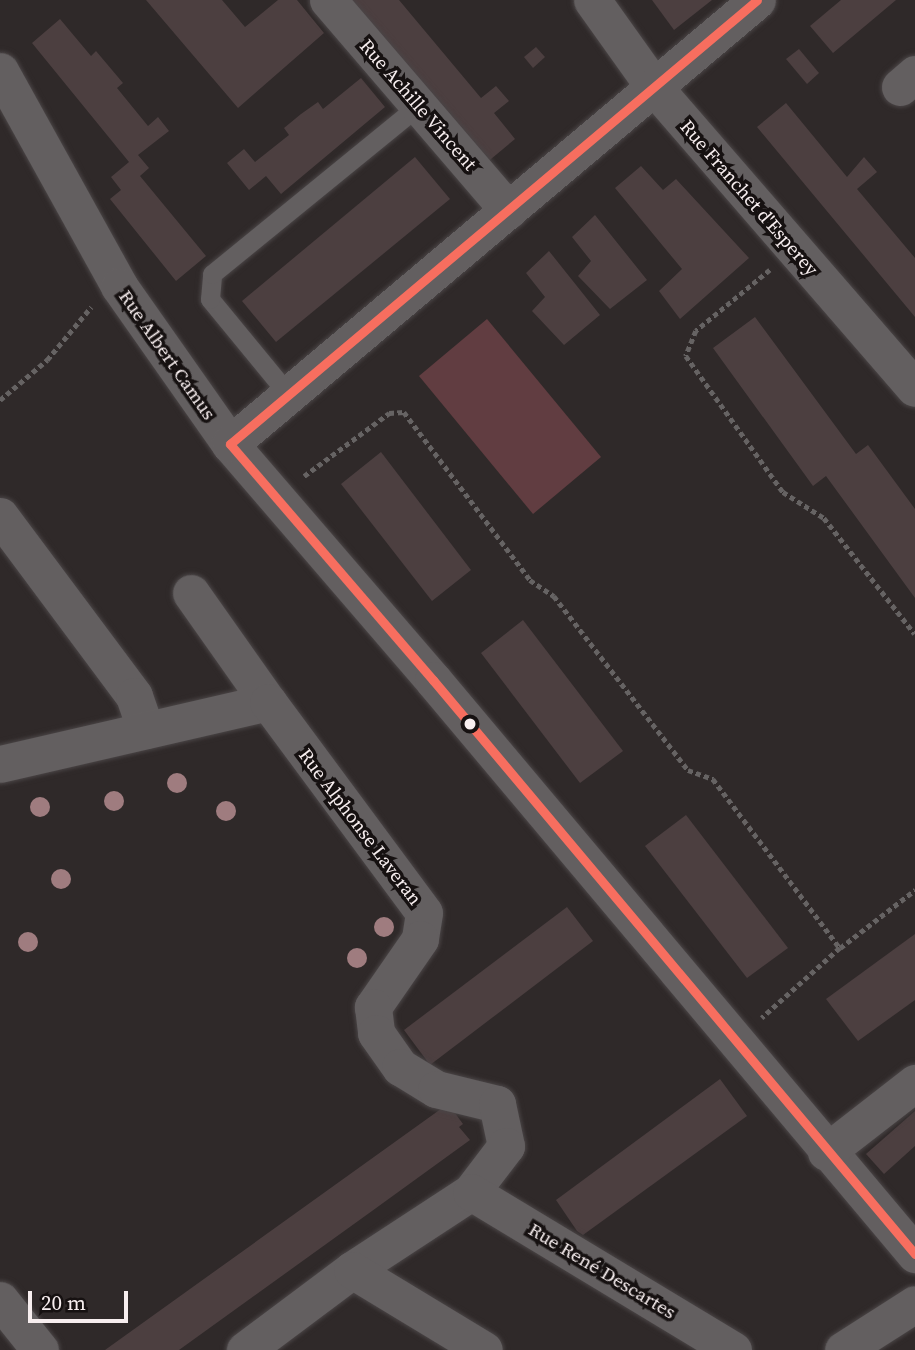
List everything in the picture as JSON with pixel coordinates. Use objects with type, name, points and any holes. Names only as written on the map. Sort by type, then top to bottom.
[{"type":"street","name":"Rue Achille Vincent","points":[[328,0],[508,210]]},
{"type":"street","name":"Rue Franchet d'Esperey","points":[[592,0],[653,87],[915,388]]},
{"type":"street","points":[[230,444],[757,0]]},
{"type":"street","name":"Rue Albert Camus","points":[[0,71],[119,286],[230,444],[433,680],[734,1042],[915,1254]]},
{"type":"street","points":[[0,516],[134,696],[146,730]]},
{"type":"street","points":[[0,764],[268,702],[191,593]]},
{"type":"street","name":"Rue Alphonse Laveran","points":[[246,1350],[352,1270],[471,1192],[506,1146],[497,1104],[436,1089],[400,1067],[376,1033],[373,1007],[420,939],[424,913],[268,702]]},
{"type":"street","points":[[827,1152],[915,1083]]},
{"type":"street","name":"Rue René Descartes","points":[[471,1192],[733,1350]]},
{"type":"street","points":[[352,1270],[484,1350]]},
{"type":"street","points":[[0,1300],[40,1350]]},
{"type":"street","points":[[843,1350],[915,1304]]},
{"type":"lane","points":[[288,394],[211,299],[212,274],[417,107]]},
{"type":"path","points":[[794,250],[696,331],[686,356],[783,492],[824,518],[915,634]]},
{"type":"path","points":[[0,400],[47,360],[93,304]]},
{"type":"path","points":[[275,497],[389,413],[404,412],[530,580],[554,596],[688,770],[713,779],[840,948]]},
{"type":"path","points":[[734,1042],[800,987],[840,948],[915,890]]},
{"type":"shaded area","points":[[487,319],[601,457],[533,514],[419,376]]},
{"type":"building","points":[[146,0],[222,0],[245,27],[278,0],[297,0],[324,33],[238,108]]},
{"type":"building","points":[[349,0],[399,0],[481,98],[496,86],[509,101],[494,113],[515,139],[485,164]]},
{"type":"building","points":[[652,0],[712,0],[674,30]]},
{"type":"building","points":[[841,0],[896,0],[833,53],[810,26]]},
{"type":"building","points":[[60,19],[91,56],[96,51],[123,83],[117,88],[148,126],[158,117],[169,131],[138,155],[149,168],[140,176],[206,256],[176,281],[110,199],[121,190],[111,177],[129,162],[32,43]]},
{"type":"building","points":[[536,47],[545,57],[533,68],[524,57]]},
{"type":"building","points":[[799,49],[819,73],[807,84],[786,59]]},
{"type":"building","points":[[361,78],[385,107],[281,194],[266,176],[249,190],[227,163],[244,149],[255,162],[289,135],[284,128],[301,114],[318,102],[323,109]]},
{"type":"building","points":[[786,103],[847,177],[864,157],[877,172],[857,189],[915,258],[915,317],[757,127]]},
{"type":"building","points":[[415,157],[450,199],[276,342],[242,301]]},
{"type":"building","points":[[641,166],[663,190],[676,179],[749,258],[680,319],[659,291],[682,269],[615,188]]},
{"type":"building","points":[[595,215],[647,280],[610,309],[578,276],[591,261],[572,237]]},
{"type":"building","points":[[549,251],[600,315],[564,345],[532,311],[545,297],[526,273]]},
{"type":"building","points":[[755,317],[856,454],[868,445],[915,509],[915,598],[826,476],[813,486],[713,348]]},
{"type":"building","points":[[381,452],[471,570],[432,601],[341,484]]},
{"type":"building","points":[[523,620],[623,751],[580,783],[481,653]]},
{"type":"building","points":[[686,815],[788,948],[747,978],[645,846]]},
{"type":"building","points":[[567,907],[593,941],[430,1065],[404,1030]]},
{"type":"building","points":[[915,934],[915,1000],[858,1041],[826,999]]},
{"type":"building","points":[[720,1079],[747,1116],[583,1235],[577,1231],[556,1200]]},
{"type":"building","points":[[445,1106],[448,1111],[452,1109],[463,1124],[459,1127],[470,1140],[179,1350],[105,1350]]},
{"type":"building","points":[[915,1111],[915,1146],[884,1174],[866,1154]]},
{"type":"transit line","points":[[230,444],[757,0]]},
{"type":"transit line","points":[[230,444],[433,680],[915,1254]]}]
